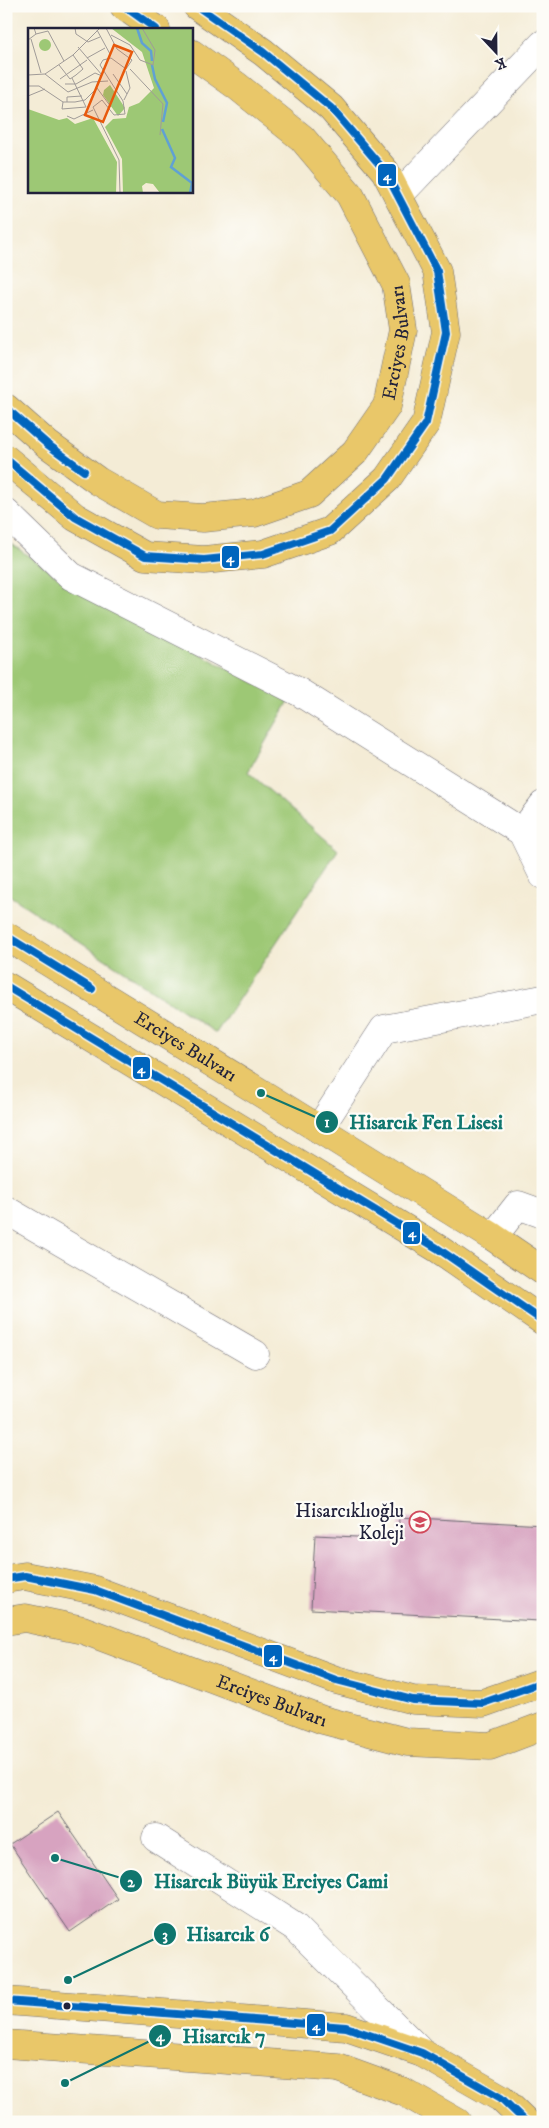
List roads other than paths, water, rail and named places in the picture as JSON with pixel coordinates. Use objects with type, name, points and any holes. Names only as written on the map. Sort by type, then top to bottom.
[{"type":"highway","points":[[124,6],[155,28]]},
{"type":"highway","points":[[6,459],[75,517],[145,556],[204,560],[263,554],[330,531],[387,479],[426,423],[446,332],[436,271],[385,171],[331,108],[263,52],[197,6]]},
{"type":"highway","name":"Erciyes Bulvarı","points":[[6,408],[47,444],[98,481],[157,515],[203,518],[254,513],[309,494],[355,452],[387,406],[403,330],[396,284],[350,195],[302,138],[237,86],[192,54]]},
{"type":"highway","name":"Erciyes Bulvarı","points":[[6,936],[493,1237],[543,1271]]},
{"type":"highway","points":[[6,986],[437,1248],[543,1322]]},
{"type":"highway","points":[[6,1579],[25,1576],[95,1590],[336,1680],[413,1700],[483,1704],[543,1682]]},
{"type":"highway","name":"Erciyes Bulvarı","points":[[6,1621],[25,1618],[83,1630],[323,1720],[407,1742],[490,1746],[543,1726]]},
{"type":"highway","points":[[6,2000],[346,2027],[422,2053],[501,2098],[526,2122]]},
{"type":"highway","points":[[6,2044],[338,2068],[404,2092],[457,2122]]},
{"type":"street","points":[[398,196],[543,44]]},
{"type":"street","points":[[6,513],[70,576],[298,692],[522,832],[543,875]]},
{"type":"street","points":[[522,832],[543,805]]},
{"type":"street","points":[[319,1129],[384,1029],[543,999]]},
{"type":"street","points":[[493,1237],[534,1206]]},
{"type":"street","points":[[6,1210],[255,1354]]},
{"type":"street","points":[[156,1838],[295,1927],[422,2053]]},
{"type":"place","name":"Hisarcık Fen Lisesi","points":[[261,1093]]},
{"type":"place","name":"Hisarcıklıoğlu Koleji","points":[[420,1522]]},
{"type":"place","name":"Hisarcık Büyük Erciyes Cami","points":[[55,1858]]},
{"type":"place","name":"Hisarcık 6","points":[[68,1980]]},
{"type":"place","name":"Hisarcık 7","points":[[65,2083]]}]
